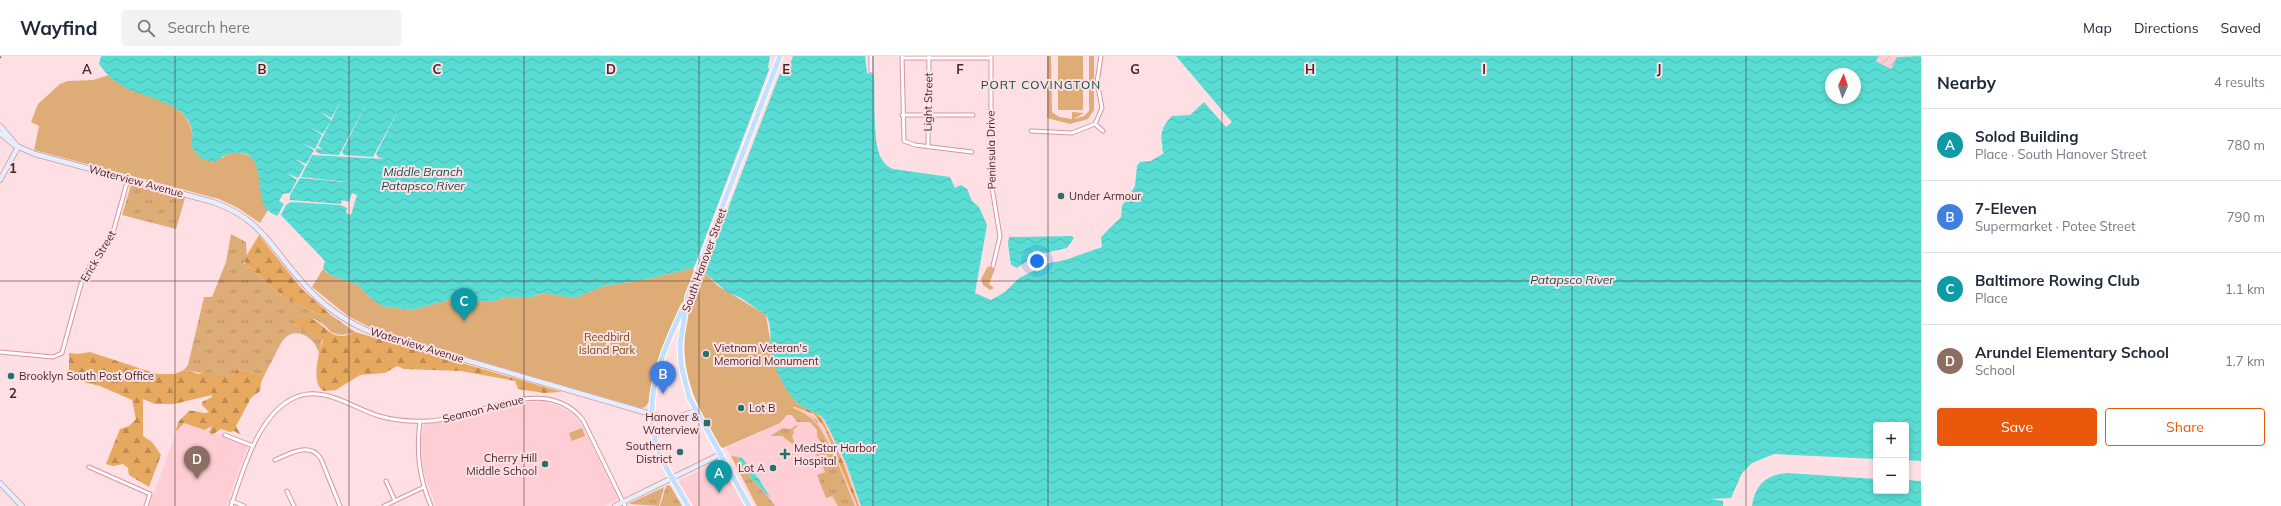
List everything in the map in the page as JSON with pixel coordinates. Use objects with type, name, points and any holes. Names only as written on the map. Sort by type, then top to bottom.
[{"type":"main road","name":"South Hanover Street","points":[[749,506],[696,411],[685,385],[680,356],[682,328],[688,296],[780,56]]},
{"type":"main road","name":"Waterview Avenue","points":[[0,126],[18,147]]},
{"type":"main road","name":"Waterview Avenue","points":[[0,133],[10,143],[42,156],[213,202],[244,216],[262,231],[304,285],[330,308],[359,327],[373,333],[651,415],[661,417],[678,417],[696,411]]},
{"type":"main road","points":[[0,180],[18,147]]},
{"type":"main road","points":[[688,296],[658,370],[653,393],[651,415],[657,444],[672,478],[688,506]]},
{"type":"main road","points":[[615,506],[624,504],[721,454]]},
{"type":"main road","points":[[0,484],[22,506]]},
{"type":"street","points":[[871,56],[871,71]]},
{"type":"street","points":[[1031,131],[1072,133],[1095,124],[1102,108],[1097,82],[1101,56]]},
{"type":"street","points":[[972,152],[928,147],[904,141],[902,115],[902,57],[991,57]]},
{"type":"street","name":"Light Street","points":[[928,147],[929,57]]},
{"type":"street","name":"Peninsula Drive","points":[[991,57],[991,182],[1000,236],[993,266]]},
{"type":"street","points":[[902,115],[973,115]]},
{"type":"street","points":[[1095,124],[1103,131]]},
{"type":"street","name":"Erick Street","points":[[0,352],[49,357],[59,355],[65,346],[83,279],[114,232],[128,179]]},
{"type":"street","name":"Seamon Avenue","points":[[253,446],[271,417],[286,403],[300,396],[318,394],[380,416],[400,420],[420,421],[452,417],[532,397],[545,397],[560,402],[573,410],[583,420],[624,504]]},
{"type":"street","points":[[420,421],[418,456],[424,487],[431,506]]},
{"type":"street","points":[[226,434],[253,446],[231,506]]},
{"type":"street","points":[[275,460],[305,449],[312,450],[319,456],[340,506]]},
{"type":"street","points":[[90,467],[150,494],[146,506]]},
{"type":"street","points":[[386,481],[395,501]]},
{"type":"street","points":[[384,506],[424,487]]},
{"type":"street","points":[[287,491],[294,506]]},
{"type":"street","points":[[232,501],[244,506]]},
{"type":"shaded area","points":[[1878,56],[1899,56],[1891,69],[1876,61]]},
{"type":"shaded area","name":"Cherry Hill Middle School","points":[[545,401],[564,408],[580,421],[618,499],[604,506],[436,506],[423,471],[421,446],[423,425],[453,421],[526,402]]},
{"type":"shaded area","name":"MedStar Harbor Hospital","points":[[797,403],[818,413],[824,419],[846,463],[861,506],[756,506],[726,448],[780,423]]},
{"type":"shaded area","points":[[181,419],[248,446],[226,506],[149,506]]},
{"type":"shaded area","points":[[718,462],[744,506],[693,506],[678,481]]},
{"type":"green space","points":[[1047,56],[1051,56],[1052,112],[1059,117],[1072,119],[1072,112],[1084,113],[1074,119],[1084,116],[1089,111],[1089,56],[1094,56],[1094,110],[1088,119],[1070,124],[1047,118]]},
{"type":"green space","points":[[1058,56],[1083,56],[1083,110],[1058,110]]},
{"type":"green space","points":[[109,75],[120,83],[173,106],[183,115],[190,126],[193,140],[222,158],[229,154],[237,153],[246,155],[253,159],[257,166],[264,203],[268,210],[260,223],[238,208],[219,199],[34,150],[39,126],[31,122],[38,104],[60,84],[68,81],[93,80]]},
{"type":"green space","points":[[131,185],[185,198],[176,229],[122,215]]},
{"type":"green space","points":[[231,234],[246,242],[247,260],[244,263],[247,268],[250,267],[282,296],[325,317],[331,315],[355,332],[340,335],[335,334],[314,319],[293,324],[322,339],[319,356],[315,345],[306,336],[295,333],[289,335],[284,339],[262,375],[236,369],[232,376],[218,376],[184,370],[188,365],[204,297],[212,297],[226,262]]},
{"type":"green space","points":[[259,235],[302,289],[331,315],[325,317],[282,296],[250,267],[244,268],[247,255]]},
{"type":"green space","points":[[988,266],[995,269],[989,284],[994,288],[990,290],[983,285],[981,279]]},
{"type":"green space","name":"Reedbird Island Park","points":[[692,268],[705,273],[718,286],[766,315],[774,363],[791,396],[797,403],[780,423],[723,448],[719,446],[710,430],[690,384],[685,353],[687,317],[677,314],[655,367],[649,402],[645,407],[641,408],[377,331],[348,316],[312,287],[323,269],[330,275],[358,285],[368,296],[382,306],[412,310],[456,298],[493,302],[506,297],[527,298],[544,293],[574,298],[604,286],[648,279]]},
{"type":"green space","points":[[299,317],[313,320],[336,335],[344,336],[355,332],[562,392],[544,393],[518,389],[515,381],[461,371],[404,369],[397,366],[385,373],[360,375],[336,390],[324,391],[317,382],[316,375],[323,340],[293,324],[292,321]]},
{"type":"green space","points":[[753,328],[794,413],[809,417],[819,427],[826,441],[830,456],[835,456],[855,506],[838,506],[832,496],[826,498],[817,475],[825,472],[822,465],[817,466],[815,461],[824,456],[823,454],[817,456],[813,452],[822,449],[821,442],[817,437],[817,430],[810,422],[797,422],[792,415],[786,415]]},
{"type":"green space","points":[[90,352],[157,374],[175,374],[184,370],[199,374],[208,372],[218,376],[232,376],[236,369],[262,375],[269,366],[261,382],[260,391],[251,398],[236,426],[241,435],[234,431],[230,432],[221,429],[212,435],[209,432],[212,426],[205,430],[184,423],[175,432],[179,421],[189,411],[204,413],[209,412],[202,405],[202,402],[212,397],[212,395],[174,404],[155,404],[143,399],[143,436],[152,442],[161,455],[149,487],[129,475],[128,468],[123,464],[113,466],[106,464],[120,429],[129,426],[136,419],[132,400],[100,386],[83,382],[69,373],[69,353],[78,354]]},
{"type":"green space","points":[[770,354],[794,402],[817,414],[822,419],[844,464],[859,506],[857,506],[824,427],[814,414],[792,406],[779,381]]},
{"type":"green space","points":[[791,407],[811,417],[807,415],[794,413],[787,409]]},
{"type":"green space","points":[[796,425],[798,426],[793,430],[794,434],[792,435],[795,446],[782,436],[770,436],[783,428],[791,429]]},
{"type":"green space","points":[[582,428],[585,436],[572,441],[569,433]]},
{"type":"green space","points":[[823,434],[835,456],[830,456]]},
{"type":"green space","points":[[731,456],[739,457],[737,458],[750,476],[775,506],[757,506]]},
{"type":"green space","points":[[669,485],[682,506],[660,506],[666,486]]},
{"type":"green space","points":[[664,487],[659,506],[629,504],[630,503]]},
{"type":"water","name":"Patapsco River","points":[[101,56],[770,56],[768,68],[782,75],[787,72],[793,56],[865,56],[867,73],[874,74],[876,137],[881,158],[890,168],[950,177],[955,188],[961,185],[967,189],[972,201],[979,207],[987,225],[975,293],[991,300],[1005,292],[1019,278],[1050,263],[1065,260],[1102,247],[1101,237],[1121,217],[1122,206],[1135,186],[1137,166],[1140,162],[1151,161],[1164,153],[1161,139],[1162,132],[1164,126],[1172,116],[1190,115],[1204,102],[1226,127],[1232,122],[1176,56],[1878,56],[1876,61],[1891,69],[1897,57],[1921,56],[1921,461],[1909,460],[1909,422],[1873,422],[1873,459],[1774,454],[1752,463],[1742,473],[1731,498],[1710,499],[1723,501],[1723,506],[861,506],[846,463],[824,419],[818,414],[803,407],[796,401],[791,396],[779,376],[772,358],[770,330],[766,315],[741,298],[727,292],[705,273],[692,268],[648,279],[604,286],[574,298],[543,293],[527,298],[505,297],[493,302],[456,298],[412,310],[382,306],[368,296],[358,285],[330,275],[323,268],[325,261],[279,213],[277,216],[266,208],[262,199],[257,170],[254,162],[249,156],[241,153],[229,154],[213,162],[200,158],[191,146],[192,132],[189,121],[181,112],[159,100],[124,87],[117,83],[99,64]]},
{"type":"water","points":[[1072,236],[1074,238],[1067,248],[1036,255],[1017,268],[1011,265],[1008,244],[1009,237]]},
{"type":"water","points":[[737,457],[742,458],[759,479],[771,499],[752,479]]},
{"type":"water","points":[[1788,473],[1873,479],[1873,494],[1909,494],[1909,480],[1921,481],[1921,506],[1752,506],[1756,492],[1763,482],[1768,478]]},
{"type":"pier","points":[[770,67],[780,73],[703,274],[693,270]]},
{"type":"pier","points":[[341,101],[318,146],[323,150],[317,148],[315,151],[320,154],[339,155],[367,102],[342,152],[344,155],[373,157],[401,105],[376,154],[378,157],[384,159],[312,155],[301,177],[368,184],[300,178],[290,195],[290,200],[341,204],[342,200],[349,202],[352,193],[357,195],[351,215],[346,213],[347,208],[340,205],[291,202],[286,205],[281,215],[279,213],[284,204],[279,201],[283,194],[290,193],[297,180],[287,173],[298,178],[305,166],[295,159],[306,164],[314,150],[303,144],[315,149],[322,135],[312,128],[323,134],[331,120],[321,112],[331,118]]},
{"type":"place","name":"Under Armour","points":[[1061,196]]},
{"type":"place","name":"Baltimore Rowing Club","points":[[464,321]]},
{"type":"place","name":"Vietnam Veteran's Memorial Monument","points":[[706,354]]},
{"type":"place","name":"Brooklyn South Post Office","points":[[11,376]]},
{"type":"place","name":"7-Eleven","points":[[663,394]]},
{"type":"place","name":"Lot B","points":[[741,408]]},
{"type":"place","name":"Hanover & Waterview","points":[[707,423]]},
{"type":"place","name":"Southern District","points":[[680,452]]},
{"type":"place","name":"MedStar Harbor Hospital","points":[[785,454]]},
{"type":"place","name":"Cherry Hill Middle School","points":[[545,464]]},
{"type":"place","name":"Lot A","points":[[773,468]]},
{"type":"place","name":"Arundel Elementary School","points":[[197,479]]},
{"type":"place","name":"Solod Building","points":[[719,493]]},
{"type":"district","name":"PORT COVINGTON","points":[[1041,85]]},
{"type":"water label","name":"Middle Branch Patapsco River","points":[[423,179]]}]
